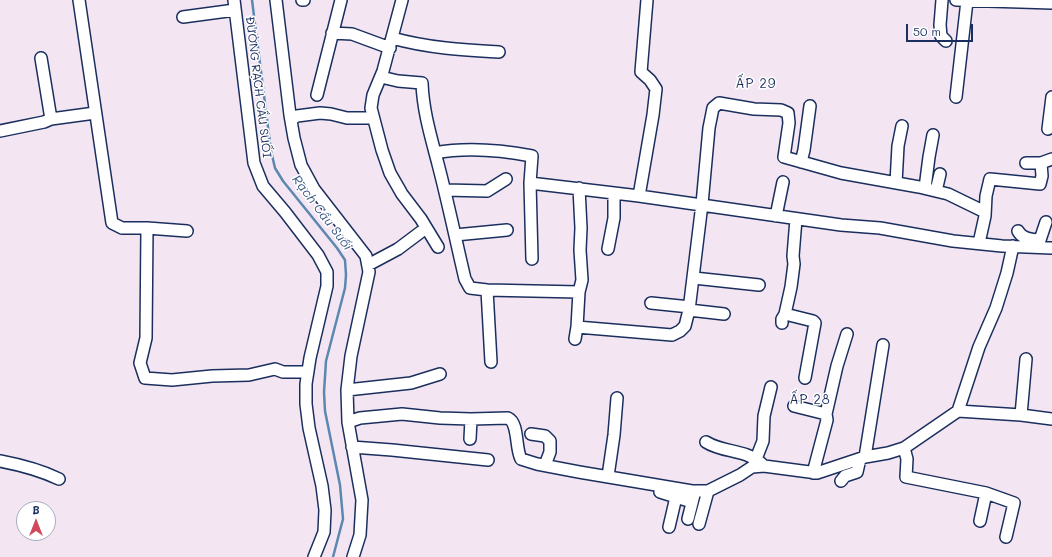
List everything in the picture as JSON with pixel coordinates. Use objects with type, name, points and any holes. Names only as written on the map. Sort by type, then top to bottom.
[{"type":"street","points":[[79,0],[112,223],[122,228],[147,228],[187,232]]},
{"type":"street","points":[[276,0],[291,120],[301,165],[314,189],[366,256],[369,272],[351,356],[346,390],[348,422],[362,500],[360,535],[353,557]]},
{"type":"street","points":[[317,95],[341,0]]},
{"type":"street","points":[[402,0],[381,77],[373,95],[371,108],[382,150],[390,173],[402,194],[421,219],[438,247]]},
{"type":"street","points":[[639,196],[656,89],[650,80],[641,72],[648,0]]},
{"type":"street","points":[[942,0],[940,25],[941,36],[946,41]]},
{"type":"street","points":[[956,97],[961,0],[1052,3]]},
{"type":"street","points":[[184,16],[234,5]]},
{"type":"street","name":"ĐƯỜNG RẠCH CẦU SUỐI","points":[[234,5],[254,163],[263,186],[318,255],[327,272],[327,286],[310,358],[306,404],[325,510],[324,532],[314,557]]},
{"type":"street","points":[[332,33],[352,34],[391,43],[412,43],[453,50],[499,52]]},
{"type":"street","points":[[41,58],[51,119]]},
{"type":"street","points":[[381,77],[398,81],[422,83],[423,101],[428,126],[445,190],[465,279],[470,288],[487,290],[579,292]]},
{"type":"street","points":[[1048,129],[1052,97]]},
{"type":"street","points":[[578,328],[672,335],[680,331],[685,326],[690,309],[694,278],[709,128],[713,108],[719,103],[754,109],[781,110],[788,113],[789,123],[784,157],[841,172],[948,194],[985,212]]},
{"type":"street","points":[[801,162],[810,106]]},
{"type":"street","points":[[0,131],[44,122],[51,119],[95,113]]},
{"type":"street","points":[[291,120],[297,116],[320,113],[332,114],[347,118],[373,118]]},
{"type":"street","points":[[896,183],[898,146],[902,126]]},
{"type":"street","points":[[931,190],[929,157],[933,135]]},
{"type":"street","points":[[435,153],[455,150],[481,150],[532,156],[530,183],[532,259]]},
{"type":"street","points":[[1026,163],[1041,163],[1052,159]]},
{"type":"street","points":[[979,243],[990,179],[1040,184],[1042,176],[1041,163]]},
{"type":"street","points":[[931,190],[940,174]]},
{"type":"street","points":[[445,190],[487,191],[506,179]]},
{"type":"street","points":[[776,216],[783,182]]},
{"type":"street","points":[[530,183],[702,204],[841,225],[880,228],[953,241],[1013,246],[1039,244]]},
{"type":"street","points":[[575,339],[578,328],[579,292],[582,280],[579,188]]},
{"type":"street","points":[[608,249],[614,218],[614,193]]},
{"type":"street","points":[[796,219],[793,256],[794,264],[784,319],[813,321],[815,323],[805,378]]},
{"type":"street","points":[[1039,244],[1046,222]]},
{"type":"street","points":[[147,228],[146,338],[140,363],[145,378],[172,380],[212,376],[249,375],[275,369],[283,372],[308,372]]},
{"type":"street","points":[[368,265],[398,249],[426,228]]},
{"type":"street","points":[[455,235],[507,230]]},
{"type":"street","points":[[1018,232],[1020,235],[1028,239],[1052,248]]},
{"type":"street","points":[[958,412],[979,347],[996,308],[1007,273],[1013,246]]},
{"type":"street","points":[[694,278],[759,285]]},
{"type":"street","points":[[487,290],[491,362]]},
{"type":"street","points":[[651,303],[724,314]]},
{"type":"street","points":[[813,473],[828,420],[826,414],[837,366],[847,334]]},
{"type":"street","points":[[841,481],[845,476],[857,472],[862,458],[883,345]]},
{"type":"street","points":[[1021,415],[1026,359]]},
{"type":"street","points":[[346,390],[411,383],[440,374]]},
{"type":"street","points":[[760,463],[764,416],[771,387]]},
{"type":"street","points":[[608,476],[614,435],[617,398]]},
{"type":"street","points":[[794,406],[826,414]]},
{"type":"street","points":[[706,442],[713,447],[739,452],[760,463],[817,473],[862,458],[904,448],[958,412],[1021,415],[1052,419]]},
{"type":"street","points":[[348,422],[360,418],[402,414],[426,417],[470,419],[508,418],[511,420],[515,428],[517,450],[521,459],[546,465],[696,491],[708,491],[760,463]]},
{"type":"street","points":[[470,419],[470,438]]},
{"type":"street","points":[[531,434],[545,436],[550,441],[550,452],[546,465]]},
{"type":"street","points":[[352,447],[488,460]]},
{"type":"street","points":[[904,448],[907,459],[906,477],[986,493],[1014,503],[1006,537]]},
{"type":"street","points":[[0,461],[40,471],[60,479]]},
{"type":"street","points":[[688,519],[696,491]]},
{"type":"street","points":[[699,524],[708,491]]},
{"type":"street","points":[[660,492],[692,502]]},
{"type":"street","points":[[980,521],[986,493]]},
{"type":"street","points":[[669,528],[676,497]]},
{"type":"waterway","name":"Rạch Cầu Suối","points":[[252,0],[271,151],[275,168],[283,181],[345,260],[345,288],[326,361],[324,392],[325,411],[340,485],[343,519],[333,557]]},
{"type":"district","name":"ẤP 29","points":[[756,84]]},
{"type":"district","name":"ẤP 28","points":[[810,400]]}]
